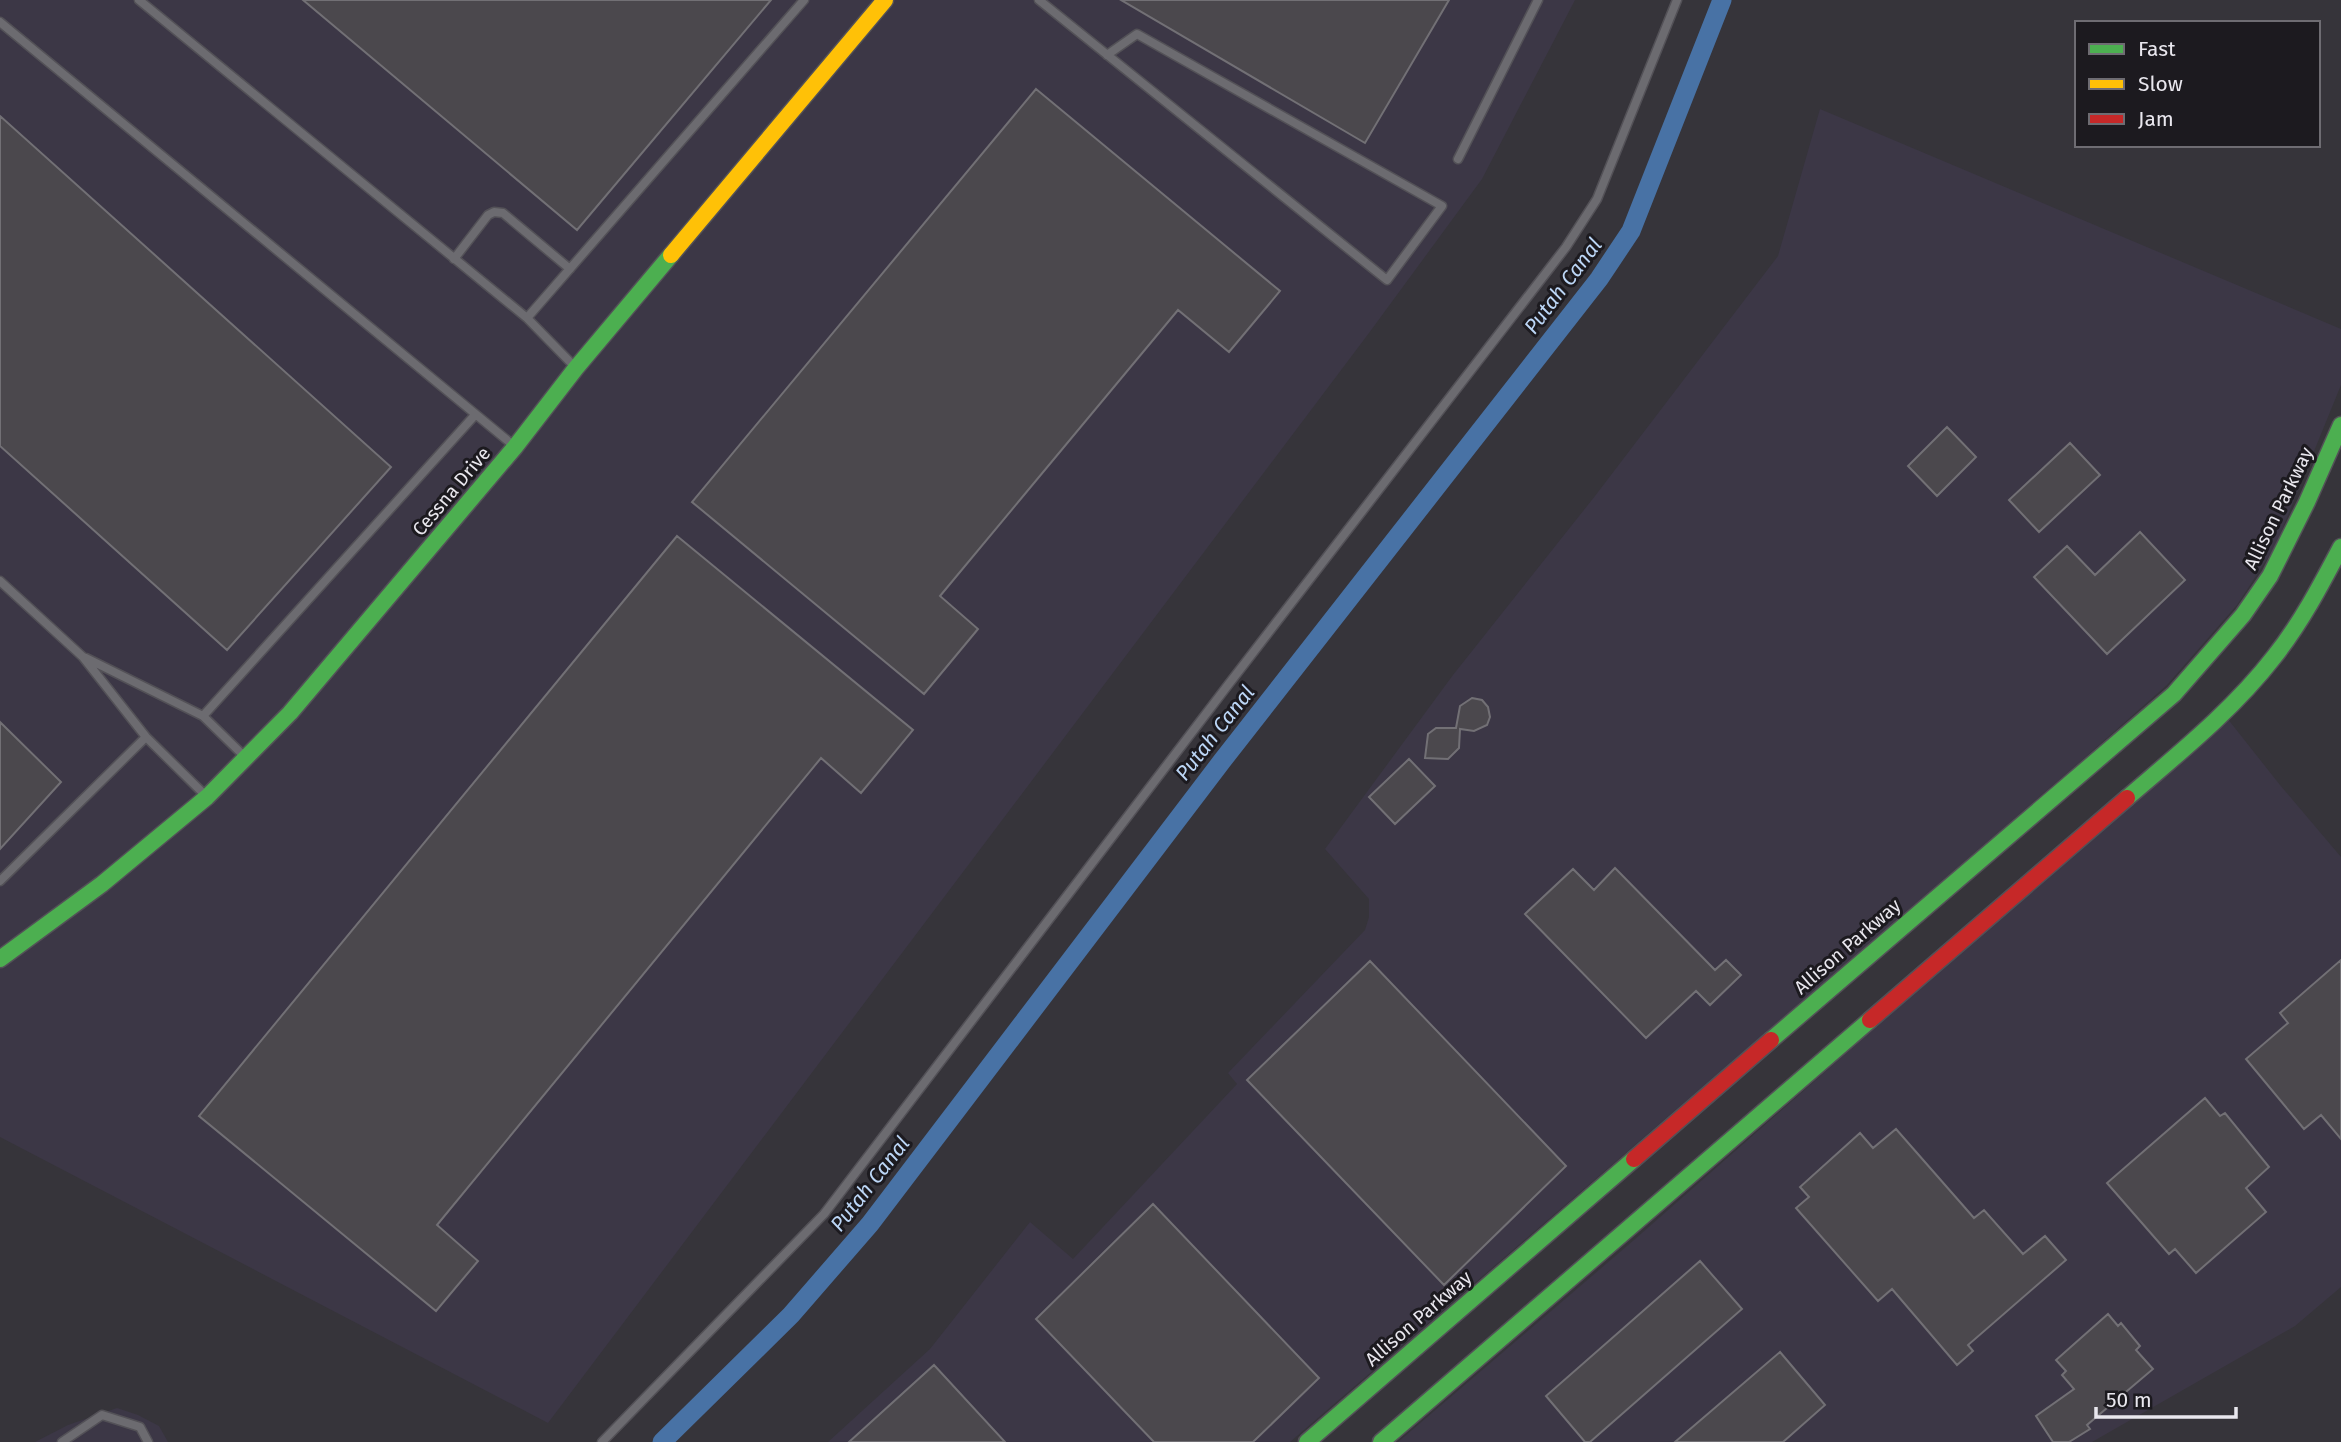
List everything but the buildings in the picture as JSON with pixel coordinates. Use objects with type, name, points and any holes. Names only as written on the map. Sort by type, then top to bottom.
[{"type":"street","name":"Cessna Drive","points":[[0,960],[102,884],[207,797],[325,674],[515,447],[576,368],[885,0]]},
{"type":"street","name":"Allison Parkway","points":[[1307,1442],[1788,1024],[2174,694],[2243,615],[2270,576],[2341,425]]},
{"type":"street","points":[[1381,1442],[2200,735],[2261,673],[2287,639],[2308,610],[2341,547]]},
{"type":"lane","points":[[139,0],[527,318],[576,368]]},
{"type":"lane","points":[[527,318],[804,0]]},
{"type":"lane","points":[[1039,0],[1107,55],[1387,281],[1442,206],[1137,34],[1107,55]]},
{"type":"lane","points":[[1458,159],[1538,0]]},
{"type":"lane","points":[[603,1442],[824,1214],[1566,247],[1597,199],[1677,0]]},
{"type":"lane","points":[[0,22],[515,447]]},
{"type":"lane","points":[[454,259],[488,215],[494,212],[503,213],[570,269]]},
{"type":"lane","points":[[203,716],[475,415]]},
{"type":"lane","points":[[0,581],[83,657],[146,737],[207,797]]},
{"type":"lane","points":[[83,657],[203,716],[247,758]]},
{"type":"lane","points":[[0,881],[146,737]]},
{"type":"lane","points":[[62,1442],[102,1415],[140,1427],[148,1442]]},
{"type":"shaded area","points":[[0,0],[1575,0],[1482,179],[548,1423],[0,1137]]},
{"type":"shaded area","points":[[1820,109],[2341,329],[2341,385],[2275,547],[2237,605],[2167,685],[1290,1442],[828,1442],[930,1349],[1030,1222],[1073,1259],[1237,1084],[1228,1073],[1365,930],[1369,917],[1369,899],[1325,849],[1453,675],[1595,496],[1778,256]]},
{"type":"shaded area","points":[[2227,718],[2341,857],[2341,1287],[2295,1326],[2092,1442],[1398,1442],[1634,1240]]},
{"type":"shaded area","points":[[117,1408],[159,1426],[168,1442],[35,1442],[68,1425]]},
{"type":"waterway","name":"Putah Canal","points":[[662,1442],[791,1315],[870,1224],[1222,761],[1599,279],[1631,231],[1722,0]]},
{"type":"traffic: fast","points":[[0,959],[102,884],[207,797],[290,713],[515,447],[576,368],[671,255]]},
{"type":"traffic: fast","points":[[1771,1040],[2174,694],[2243,615],[2270,576],[2341,425]]},
{"type":"traffic: fast","points":[[2127,798],[2204,731],[2258,676],[2302,617],[2341,547]]},
{"type":"traffic: fast","points":[[1381,1442],[1870,1020]]},
{"type":"traffic: fast","points":[[1307,1442],[1634,1159]]},
{"type":"traffic: slow","points":[[671,255],[885,0]]},
{"type":"traffic: jam","points":[[1870,1020],[2127,798]]},
{"type":"traffic: jam","points":[[1634,1159],[1771,1040]]}]
